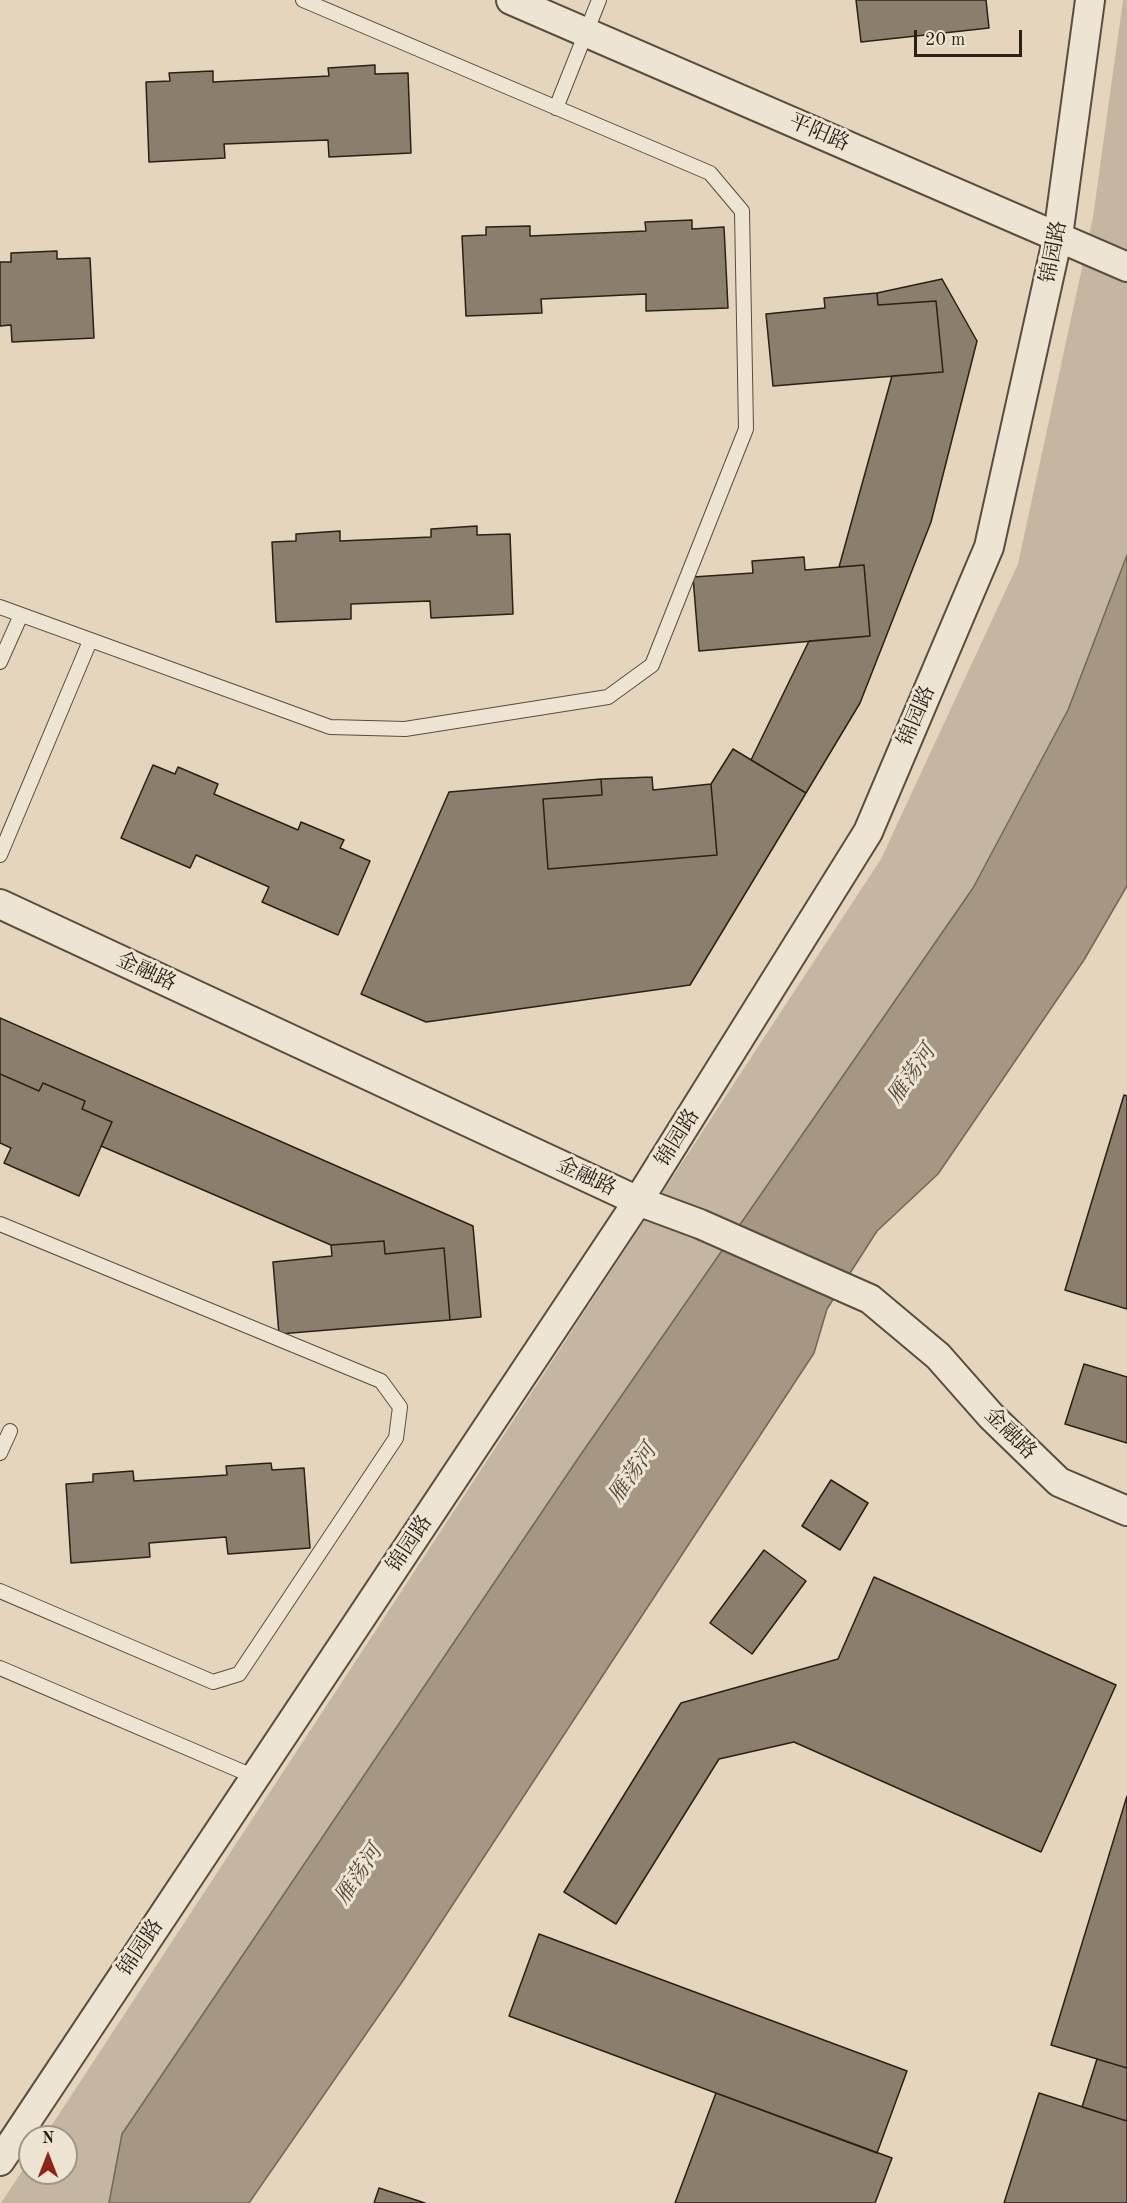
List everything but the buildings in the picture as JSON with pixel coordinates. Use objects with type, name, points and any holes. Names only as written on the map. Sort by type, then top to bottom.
[{"type":"street","name":"平阳路","points":[[511,0],[1127,267]]},
{"type":"street","name":"锦园路","points":[[0,2161],[638,1201],[868,832],[989,547],[1058,236],[1090,0]]},
{"type":"street","name":"金融路","points":[[0,904],[638,1201],[700,1224],[870,1299],[938,1356],[991,1416],[1059,1482],[1127,1511]]},
{"type":"lane","points":[[0,607],[330,727],[405,729],[608,697],[652,665],[746,429],[742,211],[710,173],[303,0]]},
{"type":"lane","points":[[556,108],[599,0]]},
{"type":"lane","points":[[0,662],[21,615]]},
{"type":"lane","points":[[0,855],[90,641]]},
{"type":"lane","points":[[0,1224],[381,1381],[400,1407],[396,1438],[239,1674],[213,1682],[0,1591]]},
{"type":"lane","points":[[0,1453],[10,1431]]},
{"type":"lane","points":[[0,1668],[255,1777]]},
{"type":"shaded area","points":[[1123,0],[1127,0],[1127,555],[1068,710],[973,888],[577,1460],[122,2134],[109,2203],[1,2203],[18,2177],[18,2185],[78,2185],[78,2125],[52,2125],[881,859],[1018,564],[1093,217]]},
{"type":"water","name":"雁荡河","points":[[1127,555],[1127,886],[1084,960],[938,1174],[877,1231],[827,1309],[814,1353],[402,1982],[249,2203],[109,2203],[122,2134],[577,1460],[973,888],[1068,710]]}]
